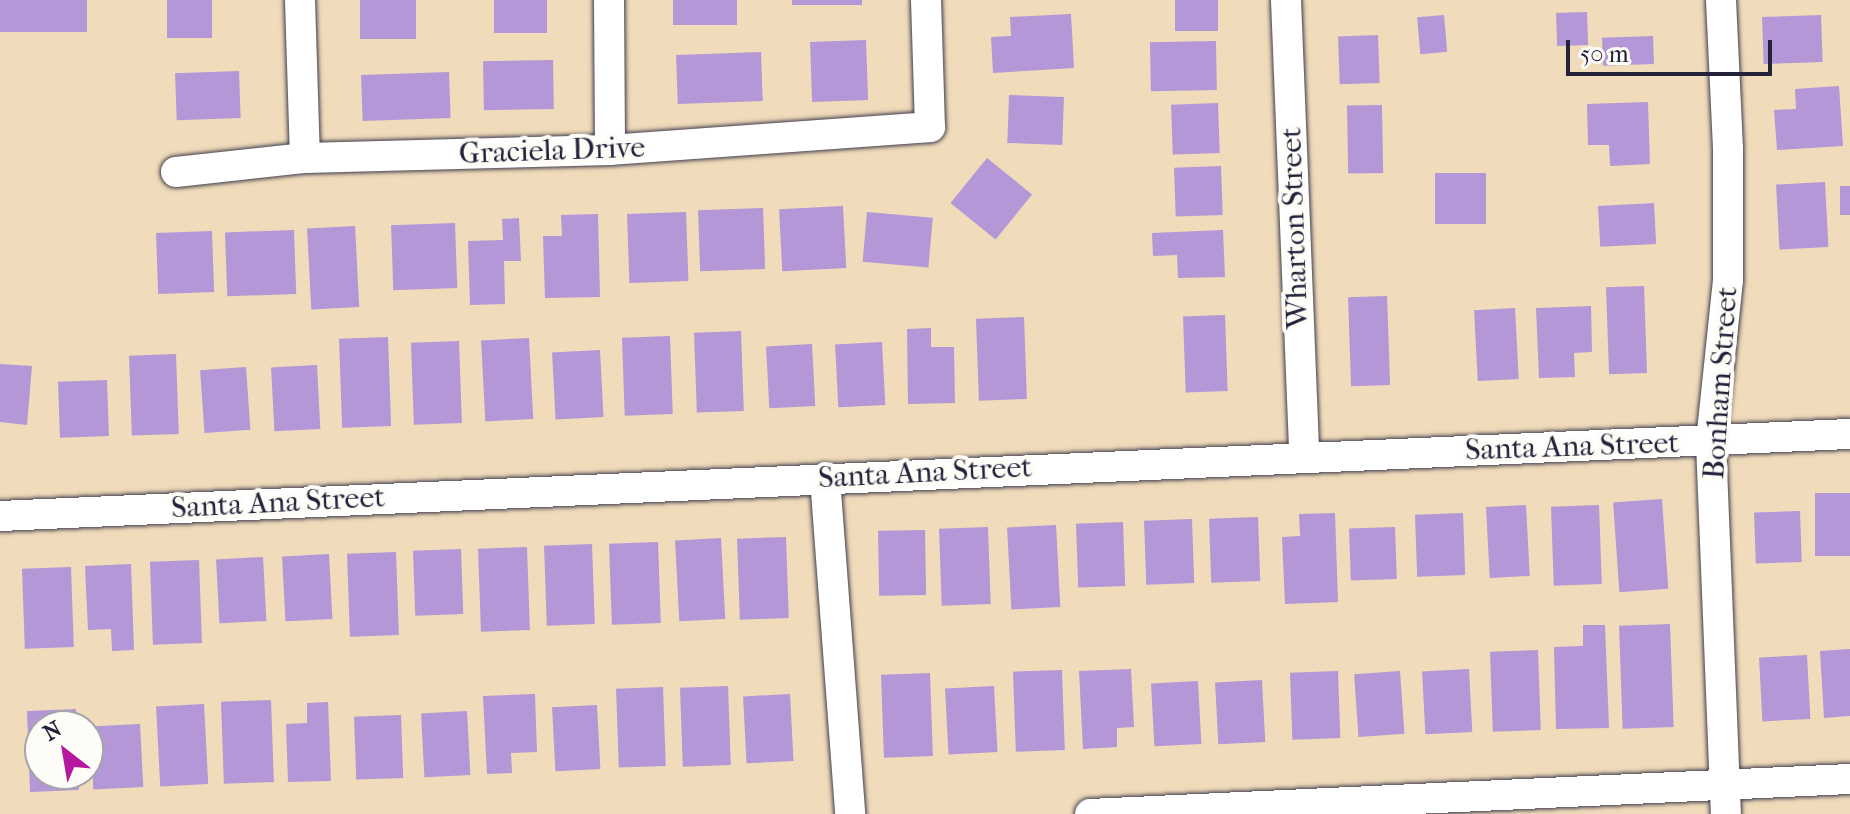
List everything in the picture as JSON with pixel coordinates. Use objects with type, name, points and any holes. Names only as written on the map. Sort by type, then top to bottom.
[{"type":"street","points":[[300,0],[305,158]]},
{"type":"street","points":[[609,0],[610,150]]},
{"type":"street","name":"Graciela Drive","points":[[176,172],[305,158],[610,150],[930,127],[926,0]]},
{"type":"street","name":"Wharton Street","points":[[1286,0],[1304,456]]},
{"type":"street","name":"Bonham Street","points":[[1721,0],[1728,149],[1728,280],[1711,443],[1726,814]]},
{"type":"street","name":"Santa Ana Street","points":[[0,516],[1304,456],[1711,443],[1850,434]]},
{"type":"street","points":[[825,478],[850,814]]},
{"type":"street","points":[[1090,814],[1850,779]]},
{"type":"building","points":[[0,0],[87,0],[87,32],[0,32]]},
{"type":"building","points":[[167,0],[212,0],[212,38],[167,38]]},
{"type":"building","points":[[360,0],[416,0],[416,39],[360,39]]},
{"type":"building","points":[[494,0],[547,0],[547,33],[494,33]]},
{"type":"building","points":[[673,0],[737,0],[737,25],[673,25]]},
{"type":"building","points":[[792,0],[862,0],[862,5],[792,5]]},
{"type":"building","points":[[1175,0],[1218,0],[1218,31],[1175,31]]},
{"type":"building","points":[[1587,12],[1588,45],[1557,46],[1556,13]]},
{"type":"building","points":[[1071,14],[1074,68],[993,73],[991,37],[1011,36],[1010,17]]},
{"type":"building","points":[[1444,15],[1447,52],[1420,54],[1417,17]]},
{"type":"building","points":[[1821,15],[1823,62],[1764,64],[1762,17]]},
{"type":"building","points":[[1378,35],[1380,83],[1340,84],[1338,36]]},
{"type":"building","points":[[1653,36],[1654,64],[1603,66],[1602,38]]},
{"type":"building","points":[[866,40],[868,100],[812,102],[810,42]]},
{"type":"building","points":[[1216,41],[1217,90],[1151,91],[1150,42]]},
{"type":"building","points":[[761,52],[763,101],[678,104],[676,55]]},
{"type":"building","points":[[553,60],[554,109],[484,110],[483,61]]},
{"type":"building","points":[[239,71],[241,118],[177,120],[175,73]]},
{"type":"building","points":[[449,72],[451,118],[363,121],[361,75]]},
{"type":"building","points":[[1839,86],[1843,146],[1777,150],[1774,110],[1796,109],[1795,89]]},
{"type":"building","points":[[1009,95],[1064,97],[1062,145],[1007,143]]},
{"type":"building","points":[[1648,102],[1650,164],[1610,166],[1609,145],[1588,145],[1587,104]]},
{"type":"building","points":[[1218,103],[1220,153],[1173,155],[1171,105]]},
{"type":"building","points":[[1382,105],[1383,173],[1348,174],[1347,106]]},
{"type":"building","points":[[987,158],[1032,195],[996,240],[950,203]]},
{"type":"building","points":[[1221,166],[1223,215],[1176,217],[1174,168]]},
{"type":"building","points":[[1435,173],[1486,173],[1486,224],[1435,224]]},
{"type":"building","points":[[1825,182],[1828,247],[1779,249],[1776,185]]},
{"type":"building","points":[[1840,186],[1850,186],[1850,215],[1840,215]]},
{"type":"building","points":[[1654,203],[1656,244],[1600,247],[1598,206]]},
{"type":"building","points":[[843,206],[846,268],[782,271],[779,209]]},
{"type":"building","points":[[763,208],[765,269],[700,271],[698,210]]},
{"type":"building","points":[[686,212],[688,281],[629,283],[627,214]]},
{"type":"building","points":[[867,212],[933,218],[928,268],[863,262]]},
{"type":"building","points":[[598,214],[600,297],[545,298],[543,236],[562,236],[561,215]]},
{"type":"building","points":[[519,218],[521,261],[504,261],[505,304],[470,305],[468,241],[503,240],[502,219]]},
{"type":"building","points":[[455,223],[457,288],[393,290],[391,225]]},
{"type":"building","points":[[355,226],[359,307],[311,309],[307,229]]},
{"type":"building","points":[[294,230],[296,294],[227,296],[225,232]]},
{"type":"building","points":[[1223,230],[1225,277],[1178,278],[1177,255],[1153,256],[1152,233]]},
{"type":"building","points":[[212,231],[214,292],[158,294],[156,233]]},
{"type":"building","points":[[1644,286],[1647,373],[1609,374],[1606,287]]},
{"type":"building","points":[[1387,296],[1390,385],[1351,386],[1348,297]]},
{"type":"building","points":[[1591,306],[1592,352],[1574,353],[1575,377],[1539,378],[1536,308]]},
{"type":"building","points":[[1515,308],[1519,379],[1478,381],[1474,310]]},
{"type":"building","points":[[1225,315],[1228,391],[1186,392],[1183,316]]},
{"type":"building","points":[[1024,317],[1027,399],[979,401],[976,319]]},
{"type":"building","points":[[931,328],[931,347],[954,347],[955,403],[908,404],[907,329]]},
{"type":"building","points":[[741,331],[744,411],[697,413],[694,333]]},
{"type":"building","points":[[670,336],[673,414],[625,416],[622,338]]},
{"type":"building","points":[[388,337],[391,426],[342,428],[339,339]]},
{"type":"building","points":[[529,338],[533,419],[485,421],[481,341]]},
{"type":"building","points":[[459,341],[462,423],[414,425],[411,343]]},
{"type":"building","points":[[882,342],[885,405],[838,407],[835,344]]},
{"type":"building","points":[[812,344],[815,406],[769,408],[766,346]]},
{"type":"building","points":[[600,350],[604,417],[556,419],[552,353]]},
{"type":"building","points":[[176,354],[179,434],[132,436],[129,356]]},
{"type":"building","points":[[0,364],[32,366],[27,425],[0,422]]},
{"type":"building","points":[[317,365],[320,429],[274,431],[271,367]]},
{"type":"building","points":[[246,367],[250,430],[205,433],[200,370]]},
{"type":"building","points":[[107,380],[109,436],[60,438],[58,382]]},
{"type":"building","points":[[1815,493],[1850,493],[1850,556],[1815,556]]},
{"type":"building","points":[[1662,499],[1668,589],[1619,592],[1613,502]]},
{"type":"building","points":[[1526,505],[1530,576],[1490,578],[1486,507]]},
{"type":"building","points":[[1599,505],[1602,584],[1554,586],[1551,507]]},
{"type":"building","points":[[1800,511],[1802,562],[1756,564],[1754,513]]},
{"type":"building","points":[[1335,513],[1338,602],[1285,604],[1282,537],[1300,536],[1299,514]]},
{"type":"building","points":[[1463,513],[1465,575],[1417,577],[1415,515]]},
{"type":"building","points":[[1258,517],[1260,581],[1211,583],[1209,519]]},
{"type":"building","points":[[1192,519],[1194,583],[1146,585],[1144,521]]},
{"type":"building","points":[[1123,522],[1125,586],[1078,588],[1076,524]]},
{"type":"building","points":[[1056,525],[1060,607],[1011,609],[1007,528]]},
{"type":"building","points":[[988,527],[991,604],[942,606],[939,529]]},
{"type":"building","points":[[1395,527],[1397,579],[1351,581],[1349,529]]},
{"type":"building","points":[[925,530],[926,595],[879,596],[878,531]]},
{"type":"building","points":[[786,537],[789,618],[740,620],[737,539]]},
{"type":"building","points":[[721,538],[725,619],[679,621],[675,540]]},
{"type":"building","points":[[658,542],[661,623],[612,625],[609,544]]},
{"type":"building","points":[[592,544],[595,624],[547,626],[544,546]]},
{"type":"building","points":[[527,547],[530,630],[481,632],[478,549]]},
{"type":"building","points":[[461,549],[463,614],[415,616],[413,551]]},
{"type":"building","points":[[396,552],[399,635],[350,637],[347,554]]},
{"type":"building","points":[[329,554],[332,619],[285,621],[282,556]]},
{"type":"building","points":[[263,557],[266,621],[219,623],[216,559]]},
{"type":"building","points":[[199,560],[202,643],[153,645],[150,562]]},
{"type":"building","points":[[131,564],[134,650],[112,651],[111,629],[88,630],[85,566]]},
{"type":"building","points":[[71,567],[74,647],[25,649],[22,569]]},
{"type":"building","points":[[1670,624],[1674,727],[1623,729],[1619,626]]},
{"type":"building","points":[[1583,625],[1605,625],[1609,728],[1556,729],[1554,647],[1583,646]]},
{"type":"building","points":[[1850,649],[1850,716],[1824,718],[1820,651]]},
{"type":"building","points":[[1538,650],[1541,730],[1493,732],[1490,652]]},
{"type":"building","points":[[1807,655],[1810,719],[1762,721],[1759,658]]},
{"type":"building","points":[[1131,669],[1134,727],[1117,728],[1117,747],[1083,749],[1079,671]]},
{"type":"building","points":[[1469,669],[1472,732],[1425,734],[1422,671]]},
{"type":"building","points":[[1062,670],[1065,750],[1016,752],[1013,672]]},
{"type":"building","points":[[1338,671],[1340,738],[1292,740],[1290,673]]},
{"type":"building","points":[[1400,671],[1404,734],[1359,737],[1354,674]]},
{"type":"building","points":[[930,673],[933,756],[884,758],[881,675]]},
{"type":"building","points":[[1262,680],[1265,742],[1218,744],[1215,682]]},
{"type":"building","points":[[1198,681],[1201,744],[1154,746],[1151,683]]},
{"type":"building","points":[[728,686],[731,765],[683,767],[680,688]]},
{"type":"building","points":[[994,686],[997,752],[949,754],[945,689]]},
{"type":"building","points":[[663,687],[666,766],[619,768],[616,689]]},
{"type":"building","points":[[535,694],[537,752],[511,753],[512,773],[487,774],[483,696]]},
{"type":"building","points":[[790,694],[794,761],[747,763],[743,696]]},
{"type":"building","points":[[271,700],[274,782],[224,784],[221,702]]},
{"type":"building","points":[[328,702],[331,781],[288,782],[286,724],[307,723],[307,703]]},
{"type":"building","points":[[204,704],[208,784],[160,786],[156,707]]},
{"type":"building","points":[[597,705],[600,769],[555,771],[552,707]]},
{"type":"building","points":[[467,711],[470,775],[424,777],[421,713]]},
{"type":"building","points":[[401,715],[403,778],[356,780],[354,717]]},
{"type":"building","points":[[140,724],[143,787],[104,789],[104,726]]},
{"type":"building","points":[[30,790],[79,790],[30,792]]}]
